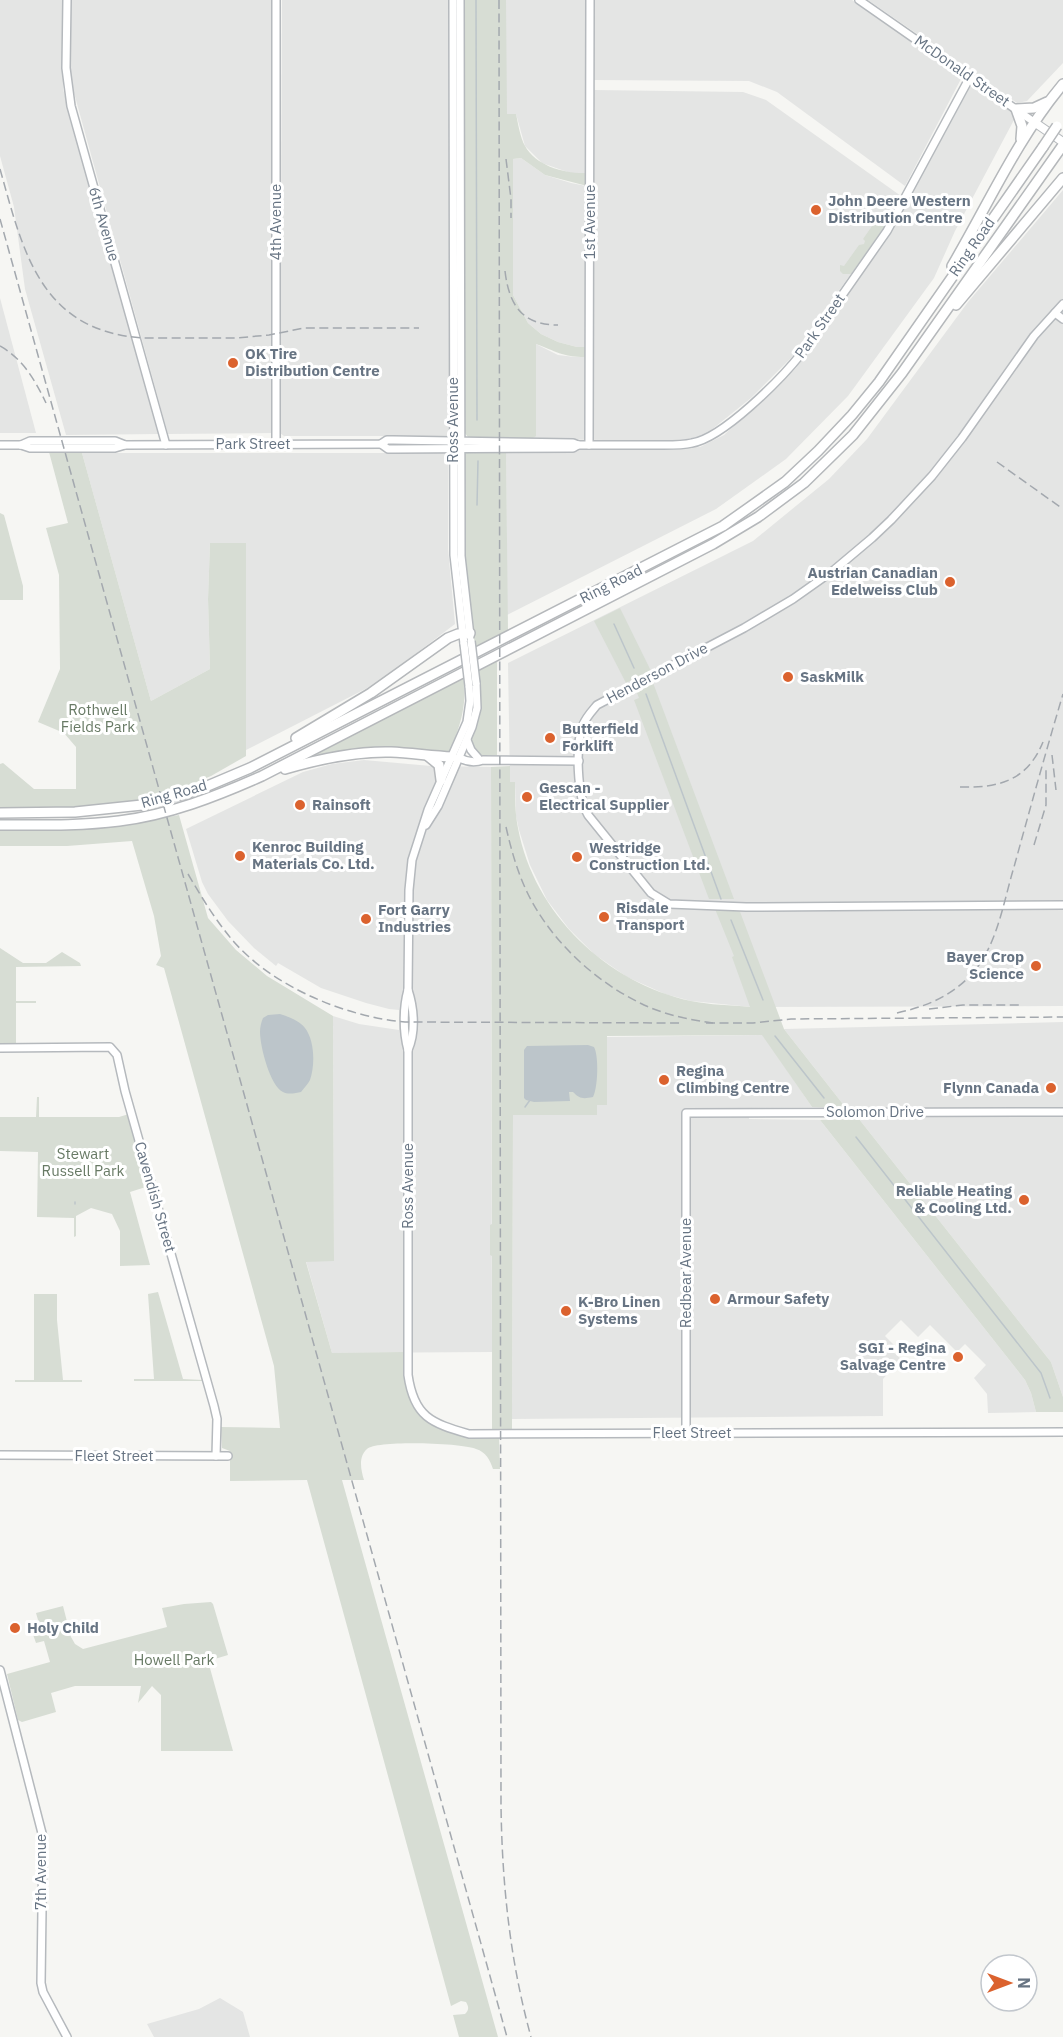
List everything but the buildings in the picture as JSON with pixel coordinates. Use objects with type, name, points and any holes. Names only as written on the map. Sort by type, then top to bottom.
[{"type":"highway","points":[[919,323],[1021,142],[1049,100],[1063,84]]},
{"type":"highway","points":[[1021,142],[1022,126],[1016,109],[1034,108],[1049,100]]},
{"type":"highway","name":"Ring Road","points":[[0,813],[75,812],[119,808],[179,796],[250,768],[733,519],[785,482],[840,429],[879,382],[1060,122]]},
{"type":"highway","name":"Ring Road","points":[[0,825],[98,823],[146,817],[208,799],[262,776],[713,544],[759,517],[804,483],[853,435],[902,373],[1063,144]]},
{"type":"highway","points":[[902,373],[1063,178]]},
{"type":"highway","points":[[215,782],[334,716],[371,693],[448,638],[467,638]]},
{"type":"highway","points":[[262,776],[343,755],[390,752],[456,757]]},
{"type":"highway","points":[[428,756],[439,765],[441,780]]},
{"type":"main road","name":"McDonald Street","points":[[1034,122],[1063,144]]},
{"type":"street","name":"6th Avenue","points":[[67,0],[66,68],[71,106],[166,444]]},
{"type":"street","name":"4th Avenue","points":[[276,0],[276,444]]},
{"type":"street","name":"Ross Avenue","points":[[453,0],[457,444]]},
{"type":"street","name":"Ross Avenue","points":[[408,1321],[408,1050],[405,1040],[405,1002],[408,990],[409,880],[412,860],[428,810],[441,780],[467,740],[477,708],[454,555],[460,0]]},
{"type":"street","name":"1st Avenue","points":[[589,445],[590,0]]},
{"type":"street","name":"McDonald Street","points":[[860,0],[1034,122]]},
{"type":"street","name":"Park Street","points":[[0,445],[21,445],[30,448],[115,448],[125,445],[166,444],[381,444],[387,440],[457,444],[676,445],[705,439],[730,424],[801,354],[887,231],[970,78]]},
{"type":"street","name":"Henderson Drive","points":[[1063,304],[1034,336],[963,438],[891,520],[834,570],[793,599],[744,628],[603,701],[592,710],[582,728],[579,761],[582,801],[588,815],[651,893],[669,904],[746,907],[1063,905]]},
{"type":"street","points":[[1055,313],[1063,319]]},
{"type":"street","name":"Ross Avenue","points":[[422,830],[434,813],[456,757],[467,722],[472,684]]},
{"type":"street","points":[[467,740],[471,750],[480,759]]},
{"type":"street","points":[[456,757],[478,762],[480,759],[579,761]]},
{"type":"street","name":"Cavendish Street","points":[[0,1048],[110,1047],[117,1055],[125,1091],[214,1406],[217,1419],[216,1456]]},
{"type":"street","name":"Solomon Drive","points":[[686,1113],[1063,1112]]},
{"type":"street","name":"Redbear Avenue","points":[[686,1113],[686,1433]]},
{"type":"street","name":"Fleet Street","points":[[408,1321],[408,1375],[413,1401],[423,1414],[445,1427],[469,1434],[1063,1432]]},
{"type":"street","name":"Fleet Street","points":[[0,1455],[228,1456]]},
{"type":"street","name":"7th Avenue","points":[[0,1670],[43,1837],[41,1983],[43,1992],[67,2037]]},
{"type":"shaded area","points":[[0,0],[63,0],[63,89],[159,434],[66,435],[25,289],[14,207],[0,156]]},
{"type":"shaded area","points":[[71,0],[272,0],[272,433],[168,434],[71,82]]},
{"type":"shaded area","points":[[282,0],[450,0],[450,431],[447,436],[284,436],[280,433]]},
{"type":"shaded area","points":[[506,0],[586,0],[587,173],[594,173],[594,90],[743,92],[766,100],[901,196],[887,223],[791,358],[751,398],[705,435],[678,441],[532,439],[536,435],[536,344],[558,355],[585,357],[584,347],[558,342],[541,334],[528,323],[513,295],[513,159],[521,158],[545,175],[586,186],[586,173],[573,174],[542,163],[525,146],[516,114],[506,114]]},
{"type":"shaded area","points":[[593,0],[852,0],[962,77],[905,186],[777,92],[749,81],[593,80]]},
{"type":"shaded area","points":[[868,0],[1063,0],[1063,63],[1027,101],[1017,103]]},
{"type":"shaded area","points":[[970,87],[975,87],[1011,112],[1015,118],[955,231],[934,278],[848,396],[786,459],[716,509],[507,615],[506,450],[677,449],[700,447],[724,435],[796,368],[886,241]]},
{"type":"shaded area","points":[[1063,190],[1063,1006],[751,1007],[691,1001],[665,994],[627,977],[594,954],[569,929],[547,900],[530,865],[516,816],[515,783],[510,782],[508,663],[753,541],[829,479],[867,439],[968,302]]},
{"type":"shaded area","points":[[0,298],[36,433],[0,433]]},
{"type":"shaded area","points":[[82,453],[448,453],[448,549],[455,624],[377,683],[246,750],[246,543],[210,543],[208,599],[210,669],[151,701]]},
{"type":"shaded area","points":[[364,760],[431,766],[491,767],[492,1352],[332,1353],[306,1261],[334,1260],[333,1016],[359,1024],[399,1030],[399,1010],[366,1003],[321,988],[278,963],[276,966],[254,948],[228,921],[208,894],[202,882],[186,829],[303,772],[332,764]]},
{"type":"shaded area","points":[[280,1014],[300,1023],[311,1040],[312,1074],[301,1092],[292,1094],[283,1092],[274,1082],[262,1046],[260,1032],[263,1018]]},
{"type":"shaded area","points":[[1063,1022],[1063,1397],[1051,1362],[859,1119],[846,1108],[784,1029]]},
{"type":"shaded area","points":[[763,1035],[812,1107],[749,1108],[749,1119],[820,1120],[1025,1380],[1036,1412],[988,1413],[987,1394],[974,1378],[986,1365],[965,1344],[957,1352],[930,1325],[918,1337],[901,1320],[885,1336],[895,1346],[891,1350],[901,1359],[883,1379],[883,1416],[512,1419],[513,1115],[596,1115],[597,1105],[607,1105],[607,1037]]},
{"type":"shaded area","points":[[588,1045],[594,1047],[597,1057],[597,1080],[593,1097],[582,1098],[569,1092],[570,1101],[534,1102],[524,1098],[524,1050],[527,1046]]},
{"type":"shaded area","points":[[220,1998],[243,2012],[250,2037],[154,2037],[147,2024],[199,2009]]},
{"type":"green space","points":[[463,0],[506,0],[507,114],[516,114],[523,142],[536,159],[561,170],[587,173],[587,186],[545,175],[521,158],[513,159],[513,295],[528,323],[541,334],[558,342],[585,347],[585,357],[577,357],[536,344],[536,436],[532,439],[468,437],[464,432]]},
{"type":"green space","points":[[880,213],[886,215],[887,223],[851,274],[843,274],[840,271],[840,265],[844,266],[859,245],[864,244],[863,239],[877,219],[874,216]]},
{"type":"green space","points":[[470,450],[506,450],[508,631],[475,648],[463,545],[464,455]]},
{"type":"green space","name":"Rothwell Fields Park","points":[[49,452],[82,453],[151,701],[210,669],[208,599],[210,543],[246,543],[246,756],[211,776],[142,802],[76,808],[0,808],[0,764],[3,763],[34,789],[76,789],[76,747],[64,733],[38,722],[60,669],[59,575],[46,528],[68,523]]},
{"type":"green space","points":[[0,513],[4,515],[23,586],[23,600],[0,600]]},
{"type":"green space","points":[[620,608],[651,671],[626,683],[594,621]]},
{"type":"green space","points":[[497,660],[497,755],[482,755],[475,752],[470,742],[479,706],[478,669]]},
{"type":"green space","points":[[463,675],[462,715],[449,753],[377,748],[342,751],[307,760],[306,757]]},
{"type":"green space","points":[[652,680],[734,899],[709,899],[634,700],[639,698],[635,688]]},
{"type":"green space","points":[[510,766],[510,782],[515,782],[518,828],[527,859],[540,889],[558,916],[579,940],[604,961],[660,992],[691,1001],[750,1007],[732,957],[734,956],[715,909],[739,909],[784,1029],[846,1108],[812,1107],[762,1035],[607,1036],[607,1105],[597,1105],[597,1115],[513,1115],[512,1429],[492,1429],[491,767]]},
{"type":"green space","points":[[179,815],[208,918],[236,950],[267,976],[333,1016],[334,1261],[306,1262],[332,1353],[403,1352],[403,1370],[412,1400],[438,1426],[464,1435],[499,1436],[500,1469],[493,1469],[485,1454],[468,1447],[420,1443],[386,1444],[374,1446],[364,1452],[361,1464],[364,1480],[342,1480],[498,2037],[459,2037],[453,2015],[465,2014],[468,2005],[461,2001],[451,2006],[307,1480],[230,1481],[230,1451],[222,1448],[221,1427],[280,1428],[274,1366],[164,968],[156,965],[161,956],[154,916],[132,841],[67,846],[0,846],[0,831],[127,825]]},
{"type":"green space","points":[[0,948],[23,963],[46,963],[62,952],[80,963],[81,966],[16,967],[16,1001],[36,1001],[36,1003],[16,1003],[16,1044],[0,1044]]},
{"type":"green space","name":"Stewart Russell Park","points":[[37,1097],[39,1097],[39,1117],[119,1117],[129,1114],[149,1186],[130,1192],[150,1265],[120,1266],[120,1231],[112,1214],[91,1208],[76,1216],[76,1236],[74,1237],[74,1218],[37,1217],[38,1152],[0,1151],[0,1117],[36,1117]]},
{"type":"green space","points":[[859,1119],[1051,1362],[1063,1397],[1063,1412],[1036,1412],[1025,1380],[820,1120]]},
{"type":"green space","points":[[158,1292],[183,1379],[203,1381],[134,1381],[134,1379],[154,1379],[148,1294]]},
{"type":"green space","points":[[34,1294],[57,1294],[57,1320],[63,1380],[82,1380],[82,1382],[15,1382],[15,1380],[34,1380]]},
{"type":"green space","name":"Howell Park","points":[[211,1602],[228,1655],[208,1661],[233,1751],[161,1751],[161,1695],[152,1686],[138,1703],[141,1686],[75,1686],[51,1693],[56,1712],[22,1722],[18,1720],[7,1674],[50,1662],[44,1641],[36,1643],[29,1623],[38,1620],[36,1613],[63,1606],[71,1637],[75,1644],[83,1649],[167,1627],[162,1608]]},
{"type":"waterway","points":[[476,0],[477,420]]},
{"type":"waterway","points":[[477,505],[478,461]]},
{"type":"waterway","points":[[614,624],[634,668]]},
{"type":"waterway","points":[[646,694],[721,899]]},
{"type":"waterway","points":[[731,920],[763,1000]]},
{"type":"waterway","points":[[775,1036],[824,1098]]},
{"type":"waterway","points":[[525,1107],[530,1100]]},
{"type":"waterway","points":[[856,1137],[1041,1373],[1050,1398]]},
{"type":"railway","points":[[499,0],[501,1805],[508,1922],[531,2037]]},
{"type":"railway","points":[[506,159],[511,218]]},
{"type":"railway","points":[[0,169],[28,257],[42,282],[59,303],[80,320],[108,332],[143,338],[236,338],[269,335],[304,328],[419,328]]},
{"type":"railway","points":[[0,219],[507,2037]]},
{"type":"railway","points":[[505,271],[510,294],[520,311],[535,321],[558,325]]},
{"type":"railway","points":[[0,346],[28,371],[46,403]]},
{"type":"railway","points":[[997,462],[1063,509]]},
{"type":"railway","points":[[897,1013],[930,1003],[950,993],[968,978],[984,958],[999,920],[1063,694]]},
{"type":"railway","points":[[960,787],[987,786],[1010,780],[1029,766],[1043,742]]},
{"type":"railway","points":[[1052,755],[1056,790]]},
{"type":"railway","points":[[1034,845],[1046,805],[1046,767]]},
{"type":"railway","points":[[506,827],[527,892],[549,928],[578,960],[613,988],[651,1008],[713,1023]]},
{"type":"railway","points":[[188,874],[221,926],[250,958],[290,986],[312,997],[359,1014],[405,1022],[682,1023]]},
{"type":"railway","points":[[929,1009],[963,1005],[1020,1005]]},
{"type":"railway","points":[[706,1023],[753,1023],[791,1019],[1063,1017]]},
{"type":"place","name":"John Deere Western Distribution Centre","points":[[816,210]]},
{"type":"place","name":"OK Tire Distribution Centre","points":[[233,363]]},
{"type":"place","name":"Austrian Canadian Edelweiss Club","points":[[950,582]]},
{"type":"place","name":"SaskMilk","points":[[788,677]]},
{"type":"place","name":"Butterfield Forklift","points":[[550,738]]},
{"type":"place","name":"Gescan - Electrical Supplier","points":[[527,797]]},
{"type":"place","name":"Rainsoft","points":[[300,805]]},
{"type":"place","name":"Kenroc Building Materials Co. Ltd.","points":[[240,856]]},
{"type":"place","name":"Westridge Construction Ltd.","points":[[577,857]]},
{"type":"place","name":"Risdale Transport","points":[[604,917]]},
{"type":"place","name":"Fort Garry Industries","points":[[366,919]]},
{"type":"place","name":"Bayer Crop Science","points":[[1036,966]]},
{"type":"place","name":"Regina Climbing Centre","points":[[664,1080]]},
{"type":"place","name":"Flynn Canada","points":[[1051,1088]]},
{"type":"place","name":"Reliable Heating & Cooling Ltd.","points":[[1024,1200]]},
{"type":"place","name":"Armour Safety","points":[[715,1299]]},
{"type":"place","name":"K-Bro Linen Systems","points":[[566,1311]]},
{"type":"place","name":"SGI - Regina Salvage Centre","points":[[958,1357]]},
{"type":"place","name":"Holy Child","points":[[15,1628]]}]
